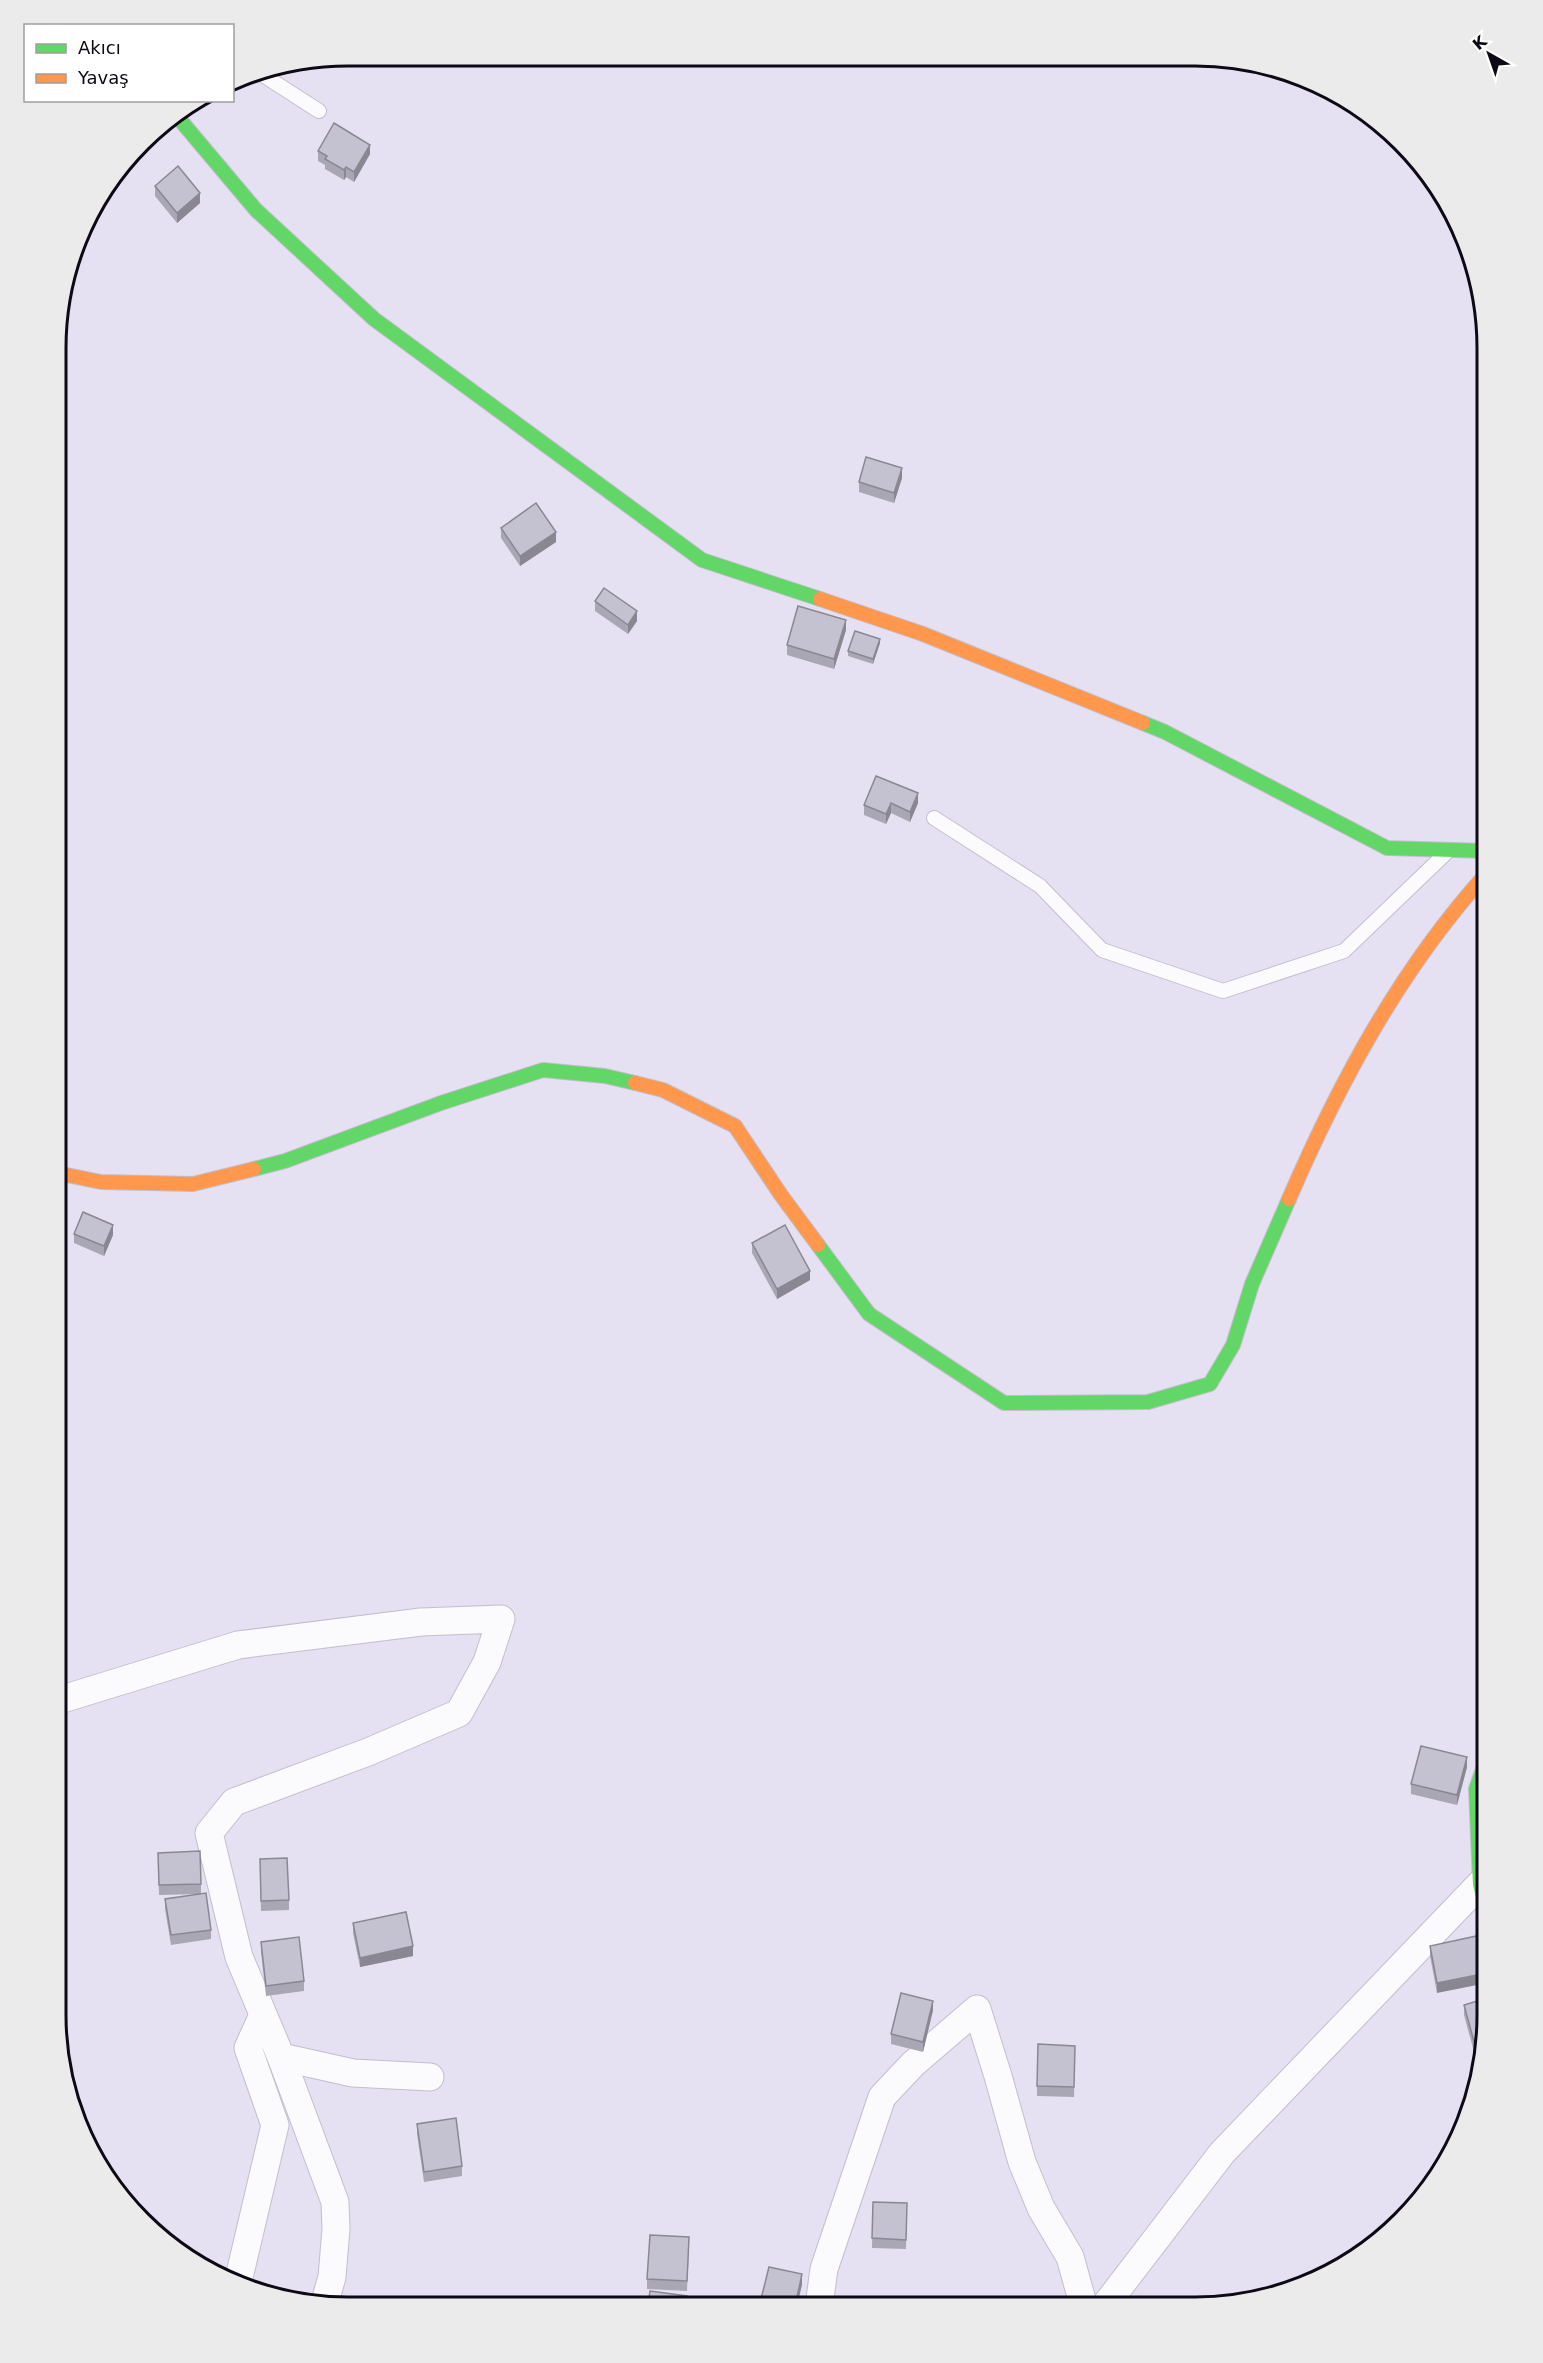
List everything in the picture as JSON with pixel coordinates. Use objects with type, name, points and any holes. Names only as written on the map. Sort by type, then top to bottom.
[{"type":"street","points":[[181,121],[256,210],[374,319],[702,560],[923,634],[1166,732],[1387,849],[1477,851]]},
{"type":"street","points":[[66,1175],[101,1182],[193,1184],[285,1161],[441,1102],[543,1070],[605,1076],[663,1090],[735,1126],[781,1195],[868,1314],[1004,1402],[1085,1404],[1148,1402],[1210,1384],[1233,1345],[1252,1284],[1295,1185],[1358,1054],[1422,952],[1477,884]]},
{"type":"street","points":[[66,1698],[238,1645],[421,1622],[501,1619],[487,1662],[459,1713],[368,1752],[234,1802],[209,1833],[239,1957],[281,2058],[335,2202],[336,2229],[332,2277],[327,2296]]},
{"type":"street","points":[[1477,1786],[1477,1802]]},
{"type":"street","points":[[1112,2297],[1222,2153],[1477,1888]]},
{"type":"street","points":[[820,2297],[824,2269],[882,2097],[913,2064],[977,2009],[1022,2162],[1041,2208],[1070,2257],[1081,2297]]},
{"type":"street","points":[[239,2276],[276,2125],[248,2048],[263,2015]]},
{"type":"street","points":[[281,2058],[353,2073],[430,2078]]},
{"type":"lane","points":[[268,78],[319,111]]},
{"type":"lane","points":[[934,818],[1040,886],[1102,950],[1223,991],[1344,951],[1449,850]]},
{"type":"building","points":[[334,123],[370,145],[354,172],[346,167],[344,170],[325,159],[327,156],[318,151]]},
{"type":"building","points":[[178,166],[200,193],[177,213],[155,186]]},
{"type":"building","points":[[866,457],[902,468],[894,493],[859,482]]},
{"type":"building","points":[[536,503],[556,532],[520,556],[501,528]]},
{"type":"building","points":[[604,588],[637,611],[628,625],[595,601]]},
{"type":"building","points":[[798,606],[846,620],[834,659],[787,645]]},
{"type":"building","points":[[855,631],[880,639],[873,659],[848,651]]},
{"type":"building","points":[[876,776],[918,793],[910,812],[891,803],[886,814],[864,805]]},
{"type":"building","points":[[83,1212],[113,1225],[104,1246],[74,1234]]},
{"type":"building","points":[[785,1225],[810,1271],[777,1289],[752,1243]]},
{"type":"building","points":[[1421,1746],[1467,1757],[1457,1795],[1411,1784]]},
{"type":"building","points":[[200,1851],[201,1884],[159,1885],[158,1853]]},
{"type":"building","points":[[287,1858],[289,1900],[261,1901],[260,1859]]},
{"type":"building","points":[[206,1893],[211,1930],[171,1935],[165,1899]]},
{"type":"building","points":[[406,1912],[413,1946],[360,1958],[353,1923]]},
{"type":"building","points":[[1477,1936],[1477,1975],[1437,1983],[1430,1946]]},
{"type":"building","points":[[299,1937],[304,1981],[266,1986],[261,1942]]},
{"type":"building","points":[[901,1993],[933,2001],[923,2042],[891,2034]]},
{"type":"building","points":[[1477,2001],[1475,2046],[1464,2005]]},
{"type":"building","points":[[1038,2044],[1075,2046],[1074,2087],[1037,2086]]},
{"type":"building","points":[[456,2118],[462,2166],[424,2172],[417,2124]]},
{"type":"building","points":[[873,2202],[907,2203],[906,2240],[872,2238]]},
{"type":"building","points":[[650,2235],[689,2237],[687,2281],[647,2279]]},
{"type":"building","points":[[769,2267],[802,2274],[797,2297],[762,2297]]},
{"type":"building","points":[[650,2291],[687,2296],[687,2297],[649,2297]]},
{"type":"traffic: fast","points":[[181,121],[256,210],[374,319],[702,560],[820,599]]},
{"type":"traffic: fast","points":[[1143,723],[1165,732],[1387,848],[1477,851]]},
{"type":"traffic: fast","points":[[254,1169],[285,1161],[441,1103],[543,1070],[605,1076],[635,1083]]},
{"type":"traffic: fast","points":[[818,1245],[869,1314],[1004,1403],[1148,1402],[1210,1384],[1233,1345],[1252,1284],[1289,1199]]},
{"type":"traffic: fast","points":[[1477,1786],[1477,1813]]},
{"type":"traffic: slow","points":[[820,599],[923,634],[1143,723]]},
{"type":"traffic: slow","points":[[1289,1199],[1329,1112],[1375,1027],[1427,947],[1477,885]]},
{"type":"traffic: slow","points":[[635,1083],[663,1090],[735,1126],[818,1245]]},
{"type":"traffic: slow","points":[[66,1175],[101,1182],[193,1184],[254,1169]]}]
